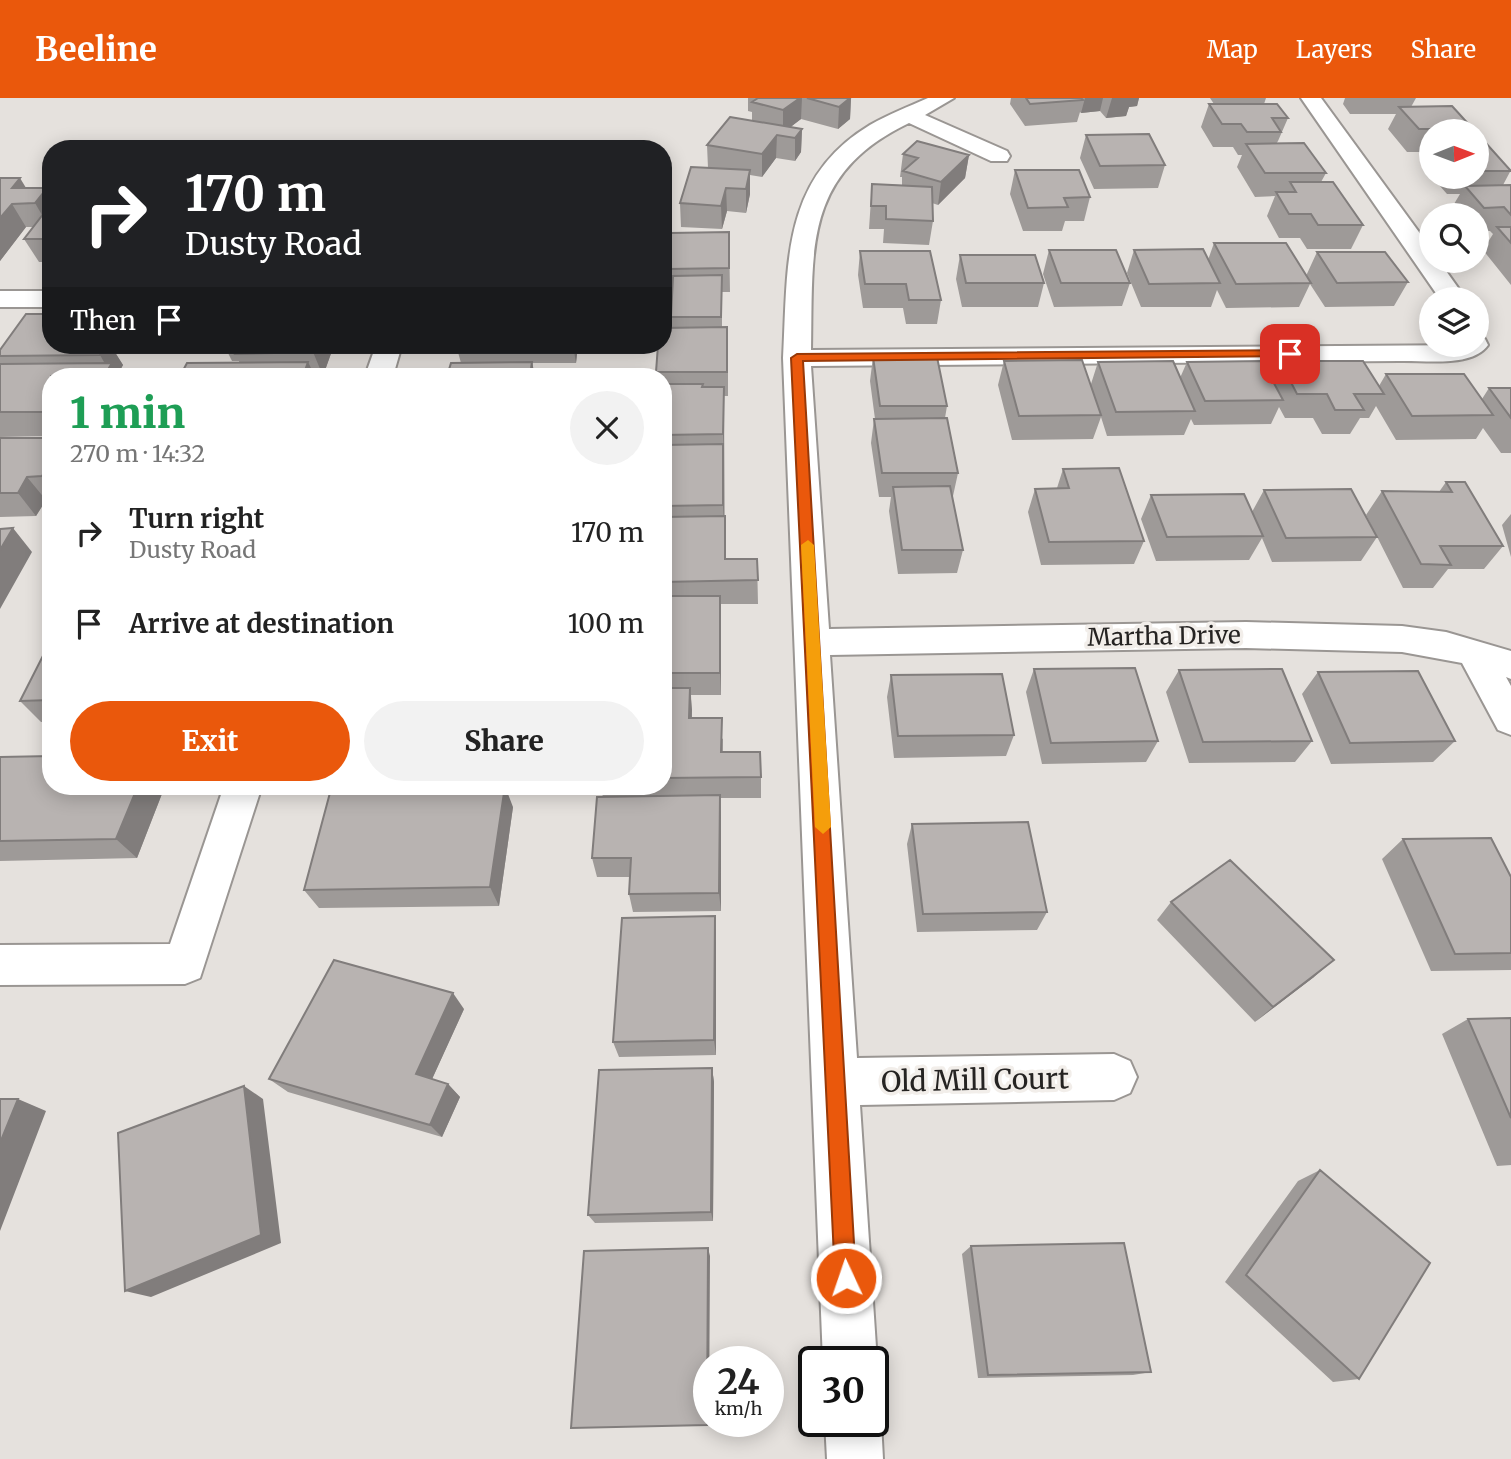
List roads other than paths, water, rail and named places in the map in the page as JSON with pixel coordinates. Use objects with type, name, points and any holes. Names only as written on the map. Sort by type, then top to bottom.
[{"type":"street","points":[[849,1346],[797,358],[801,296],[800,242],[821,184],[861,142],[906,114],[944,98]]},
{"type":"street","points":[[1311,98],[1375,184],[1444,287]]},
{"type":"street","points":[[906,114],[999,156]]},
{"type":"street","points":[[0,299],[42,299]]},
{"type":"street","points":[[797,358],[1419,352]]},
{"type":"street","name":"Martha Drive","points":[[813,642],[1246,635],[1402,639],[1446,645],[1511,665]]},
{"type":"street","points":[[1475,654],[1511,720]]},
{"type":"street","points":[[0,965],[185,964],[240,795]]},
{"type":"street","name":"Old Mill Court","points":[[836,1082],[1114,1077]]},
{"type":"street","points":[[854,1437],[855,1459]]}]
